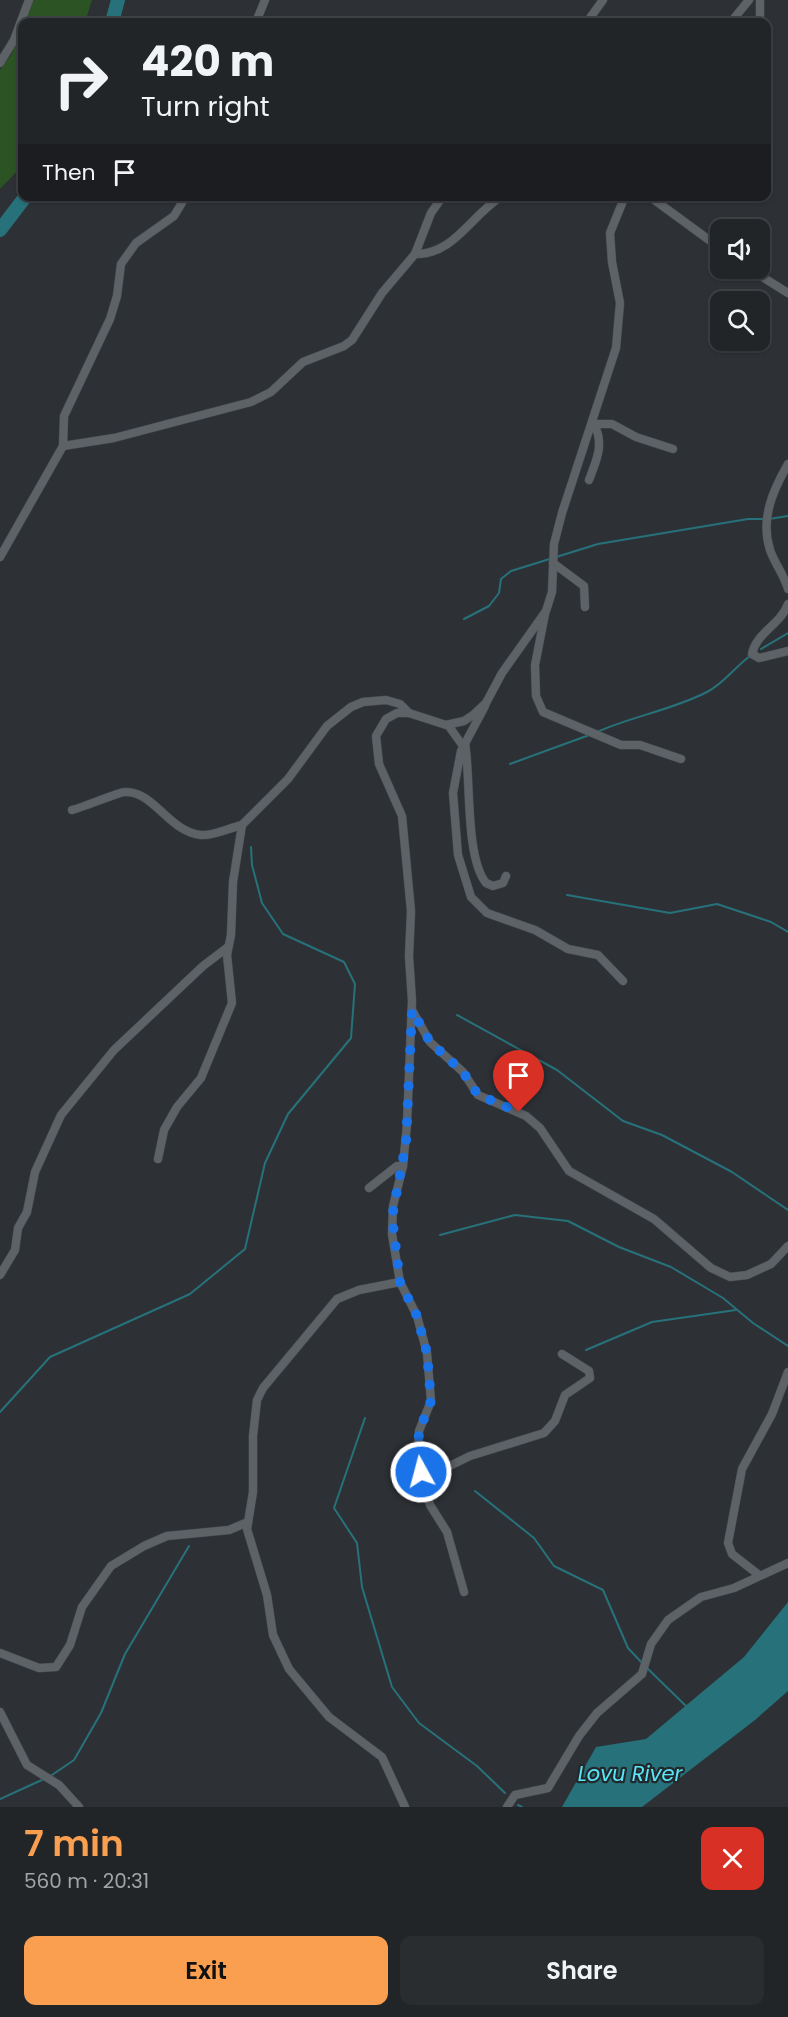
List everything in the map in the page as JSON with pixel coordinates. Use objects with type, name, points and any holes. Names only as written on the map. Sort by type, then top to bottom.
[{"type":"street","points":[[22,18],[29,0]]},
{"type":"street","points":[[258,18],[265,0]]},
{"type":"street","points":[[590,18],[603,0]]},
{"type":"street","points":[[734,18],[749,0]]},
{"type":"street","points":[[760,0],[760,18]]},
{"type":"street","points":[[0,63],[18,29]]},
{"type":"street","points":[[0,557],[63,446],[64,416],[110,319],[121,264],[136,243],[174,216],[183,201]]},
{"type":"street","points":[[63,446],[114,438],[251,402],[271,392],[303,362],[344,346],[352,340],[382,293],[415,254],[431,213],[439,201]]},
{"type":"street","points":[[415,254],[429,255],[443,249],[496,201]]},
{"type":"street","points":[[623,201],[613,224],[609,243],[620,303],[619,335],[562,513],[553,563],[552,592],[545,614],[535,665],[536,696],[543,712],[621,745],[640,745],[681,759]]},
{"type":"street","points":[[656,201],[710,241]]},
{"type":"street","points":[[766,279],[788,293]]},
{"type":"street","points":[[592,422],[612,424],[636,437],[673,449]]},
{"type":"street","points":[[589,480],[600,447],[600,437],[592,422]]},
{"type":"street","points":[[788,464],[771,497],[767,520],[770,550],[785,577],[788,590]]},
{"type":"street","points":[[553,563],[584,586],[585,607]]},
{"type":"street","points":[[788,604],[780,617],[756,644],[752,654],[759,658],[788,651]]},
{"type":"street","points":[[545,614],[502,673],[464,744],[453,793],[454,828],[461,870],[476,904],[487,913],[535,930],[558,945],[598,955],[623,981]]},
{"type":"street","points":[[72,810],[127,792],[143,795],[171,821],[195,834],[211,834],[242,825],[288,779],[327,726],[351,707],[363,702],[386,700],[400,704],[410,713]]},
{"type":"street","points":[[464,1592],[447,1532],[430,1505],[423,1479],[417,1444],[419,1431],[431,1401],[427,1353],[417,1316],[400,1282],[392,1217],[403,1166],[412,1010],[409,956],[411,911],[404,862],[403,822],[399,805],[379,764],[376,749],[378,730],[386,719],[397,713],[410,713],[448,725],[464,721],[486,703]]},
{"type":"street","points":[[448,725],[464,744],[469,807],[479,872],[483,880],[490,885],[501,885],[506,876]]},
{"type":"street","points":[[158,1159],[164,1130],[177,1107],[201,1078],[211,1050],[229,1013],[232,996],[228,947],[231,935],[233,882],[242,825]]},
{"type":"street","points":[[0,1275],[15,1250],[18,1230],[27,1212],[38,1164],[66,1107],[114,1050],[228,947]]},
{"type":"street","points":[[412,1010],[430,1042],[463,1072],[481,1097],[526,1116],[540,1128],[569,1171],[654,1219],[711,1268],[730,1277],[747,1275],[771,1264],[788,1246]]},
{"type":"street","points":[[369,1188],[397,1166],[403,1166]]},
{"type":"street","points":[[400,1282],[359,1290],[337,1299],[263,1388],[257,1400],[253,1436],[253,1492],[248,1522],[249,1544],[267,1595],[279,1653],[289,1669],[329,1717],[382,1757],[405,1807]]},
{"type":"street","points":[[423,1479],[470,1456],[537,1436],[550,1429],[559,1414],[565,1395],[589,1380],[591,1376],[562,1354]]},
{"type":"street","points":[[759,1575],[732,1554],[728,1543],[742,1469],[772,1414],[788,1372]]},
{"type":"street","points":[[0,1653],[39,1668],[56,1667],[70,1645],[82,1607],[111,1566],[144,1546],[167,1536],[229,1530],[248,1522]]},
{"type":"street","points":[[507,1807],[515,1794],[548,1788],[579,1736],[597,1713],[642,1674],[651,1644],[668,1620],[701,1597],[734,1588],[788,1563]]},
{"type":"street","points":[[0,1712],[27,1765],[59,1785],[79,1807]]},
{"type":"green space","points":[[32,0],[92,0],[86,18],[27,18]]},
{"type":"green space","points":[[18,39],[18,170],[0,189],[0,70],[11,55]]},
{"type":"water","name":"Lovu River","points":[[788,1602],[788,1691],[755,1720],[642,1807],[562,1807],[596,1747],[646,1739],[744,1657]]},
{"type":"waterway","name":"Lovu River","points":[[113,18],[118,0]]},
{"type":"waterway","name":"Lovu River","points":[[0,230],[22,201]]},
{"type":"waterway","points":[[769,519],[788,516]]},
{"type":"waterway","points":[[464,619],[489,606],[499,593],[501,579],[511,571],[598,544],[748,519],[764,519]]},
{"type":"waterway","points":[[761,649],[788,633]]},
{"type":"waterway","points":[[597,732],[680,704],[707,692],[750,656]]},
{"type":"waterway","points":[[510,764],[592,734]]},
{"type":"waterway","points":[[0,1412],[50,1357],[190,1294],[245,1249],[265,1163],[288,1114],[351,1038],[355,984],[344,962],[283,934],[262,903],[252,865],[251,847]]},
{"type":"waterway","points":[[567,895],[670,913],[717,904],[771,922],[788,932]]},
{"type":"waterway","points":[[457,1015],[557,1070],[623,1121],[662,1135],[732,1172],[788,1210]]},
{"type":"waterway","points":[[440,1235],[515,1215],[568,1221],[619,1247],[671,1267],[723,1298],[753,1323],[788,1346]]},
{"type":"waterway","points":[[586,1350],[652,1322],[736,1310]]},
{"type":"waterway","points":[[365,1418],[334,1508],[357,1543],[362,1587],[392,1687],[419,1723],[477,1766],[505,1793]]},
{"type":"waterway","points":[[475,1491],[534,1538],[554,1566],[603,1590],[628,1648],[643,1664]]},
{"type":"waterway","points":[[49,1777],[74,1760],[101,1713],[125,1654],[189,1546]]},
{"type":"waterway","points":[[647,1668],[688,1708]]},
{"type":"waterway","points":[[0,1799],[44,1779]]},
{"type":"waterway","points":[[518,1805],[522,1807]]},
{"type":"route","points":[[421,1472],[417,1444],[419,1431],[431,1401],[426,1343],[417,1316],[403,1292],[392,1234],[393,1206],[399,1186],[406,1143],[412,1010],[426,1037],[463,1072],[478,1095],[519,1112]]}]
